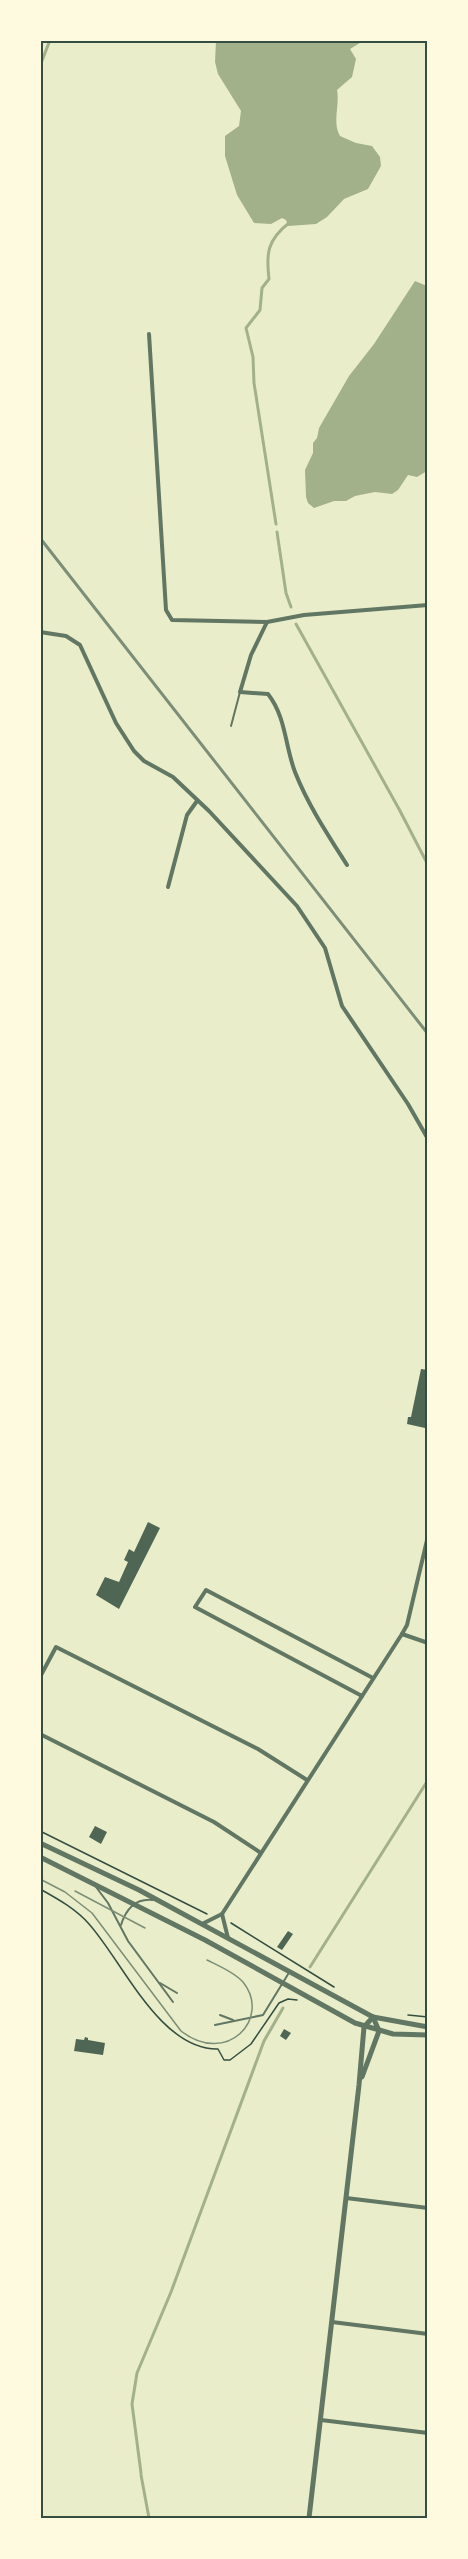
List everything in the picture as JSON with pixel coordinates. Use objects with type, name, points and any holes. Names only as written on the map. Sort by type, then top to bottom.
[{"type":"street","points":[[149,334],[168,615],[176,622],[267,622],[304,615],[428,605]]},
{"type":"street","points":[[267,622],[251,655],[240,692],[268,694],[275,703],[288,738],[294,769],[301,785],[347,865]]},
{"type":"street","points":[[40,632],[66,636],[80,645],[116,723],[134,751],[144,761],[173,777],[297,906],[325,948],[342,1006],[408,1104],[428,1139]]},
{"type":"street","points":[[168,887],[187,815],[197,801]]},
{"type":"street","points":[[202,1924],[222,1914],[402,1634],[407,1625],[428,1536]]},
{"type":"street","points":[[362,1696],[195,1607],[206,1590],[373,1678]]},
{"type":"street","points":[[402,1634],[428,1642]]},
{"type":"street","points":[[40,1677],[56,1647],[258,1749],[307,1780]]},
{"type":"street","points":[[40,1734],[214,1822],[261,1852]]},
{"type":"street","points":[[40,1843],[139,1890],[374,2017],[428,2027]]},
{"type":"street","points":[[40,1857],[364,2027],[393,2034],[428,2035]]},
{"type":"street","points":[[222,1914],[228,1938]]},
{"type":"street","points":[[309,2518],[364,2027],[374,2017]]},
{"type":"street","points":[[359,2085],[379,2031],[374,2017]]},
{"type":"street","points":[[346,2199],[428,2208]]},
{"type":"street","points":[[332,2322],[428,2334]]},
{"type":"street","points":[[321,2420],[428,2433]]},
{"type":"lane","points":[[231,726],[240,692]]},
{"type":"lane","points":[[89,1881],[105,1898],[120,1927],[173,2001]]},
{"type":"lane","points":[[120,1927],[133,1904],[145,1900],[156,1901]]},
{"type":"lane","points":[[215,2025],[263,2015],[290,1971]]},
{"type":"lane","points":[[158,1982],[177,1993]]},
{"type":"lane","points":[[220,2015],[235,2020]]},
{"type":"path","points":[[40,1831],[211,1915]]},
{"type":"path","points":[[40,1889],[63,1902],[87,1922],[154,2012],[184,2039],[196,2046],[218,2049],[224,2060],[230,2060],[251,2044],[279,2003],[299,2000]]},
{"type":"path","points":[[227,1921],[337,1989]]},
{"type":"path","points":[[402,2015],[428,2017]]},
{"type":"shaded area","points":[[216,41],[363,41],[350,49],[356,59],[352,77],[337,90],[336,119],[340,136],[356,143],[372,146],[380,157],[381,166],[368,189],[344,199],[327,217],[316,224],[288,226],[286,220],[282,218],[271,224],[254,223],[237,195],[225,156],[225,136],[239,126],[241,111],[218,74],[215,62]]},
{"type":"shaded area","points":[[415,281],[427,286],[427,471],[417,477],[408,475],[398,490],[392,494],[375,492],[314,508],[308,503],[306,497],[305,470],[313,453],[313,443],[317,438],[319,428],[349,376],[374,344]]},
{"type":"building","points":[[421,1369],[428,1370],[428,1414],[425,1428],[407,1424],[408,1417],[411,1417]]},
{"type":"building","points":[[148,1522],[160,1528],[119,1609],[96,1595],[105,1577],[119,1582],[128,1562],[124,1560],[129,1549],[134,1552]]},
{"type":"building","points":[[95,1826],[107,1832],[101,1844],[89,1837]]},
{"type":"building","points":[[288,1931],[293,1934],[282,1950],[277,1947]]},
{"type":"building","points":[[284,2029],[291,2033],[286,2040],[280,2036]]},
{"type":"building","points":[[85,2037],[88,2040],[105,2043],[103,2055],[74,2051],[76,2039],[84,2040]]},
{"type":"waterway","points":[[40,66],[50,40]]},
{"type":"waterway","points":[[276,524],[254,383],[253,357],[246,328],[260,310],[262,288],[269,279],[268,255],[272,242],[289,223]]},
{"type":"waterway","points":[[277,532],[286,593],[291,607]]},
{"type":"waterway","points":[[296,624],[428,865]]},
{"type":"waterway","points":[[310,1967],[428,1780]]},
{"type":"waterway","points":[[141,2473],[132,2404],[137,2373],[171,2292],[264,2041],[283,2008]]},
{"type":"waterway","points":[[141,2475],[149,2518]]},
{"type":"tram line","points":[[40,1879],[65,1892],[92,1913],[181,2031],[198,2041],[214,2044],[228,2041],[240,2034],[248,2023],[252,2010],[251,1996],[239,1978],[207,1960]]},
{"type":"tram line","points":[[75,1891],[145,1928]]},
{"type":"railway","points":[[40,538],[428,1034]]}]
